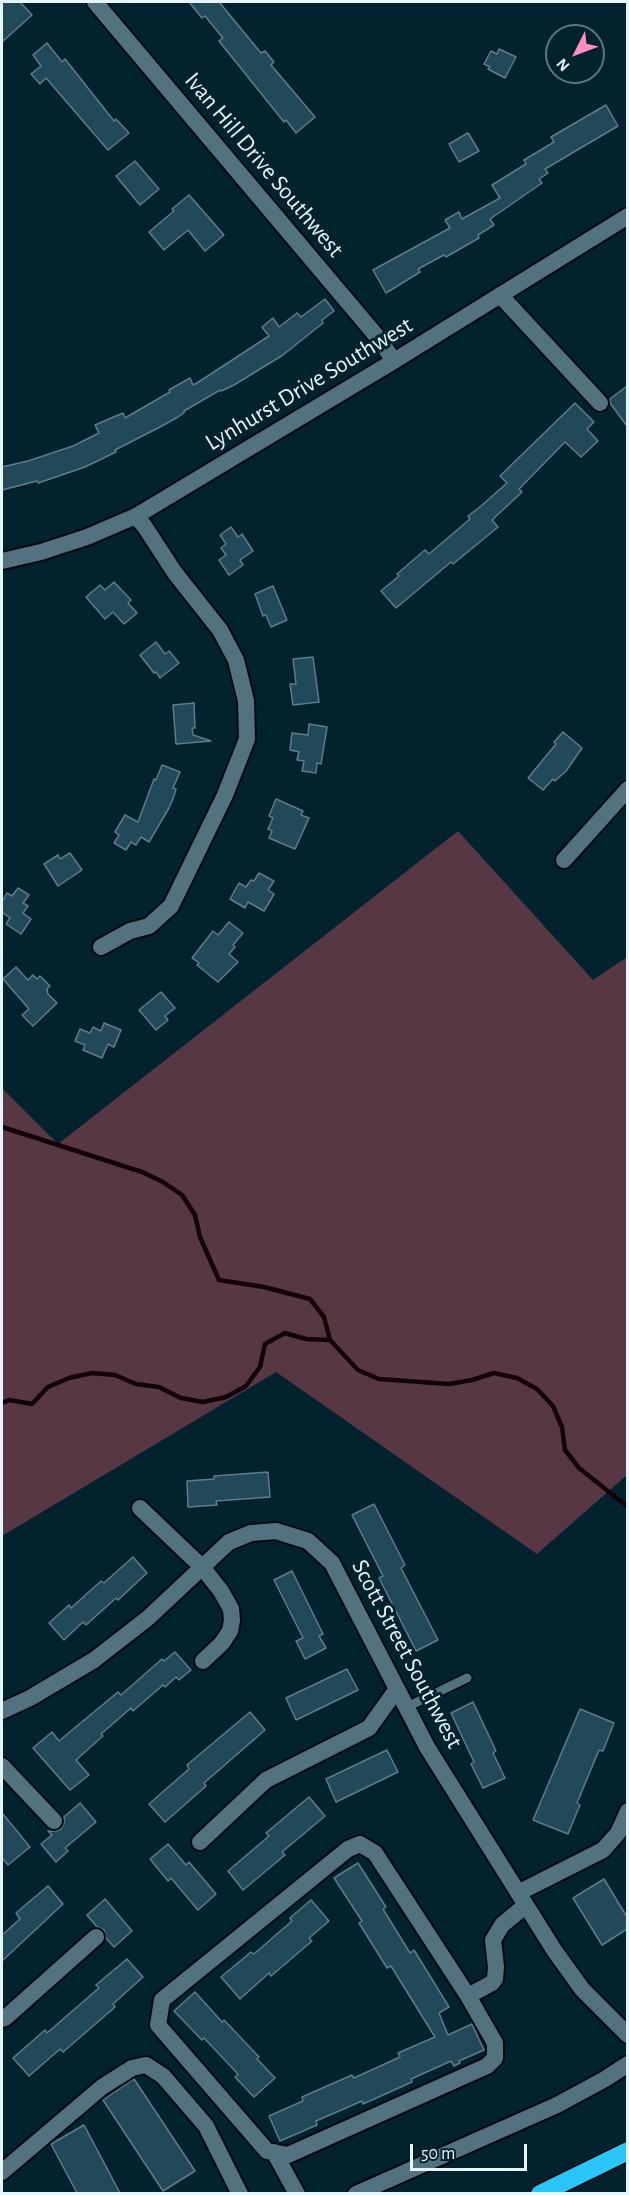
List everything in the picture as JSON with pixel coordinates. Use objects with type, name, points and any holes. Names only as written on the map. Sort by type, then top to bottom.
[{"type":"highway","points":[[540,2193],[627,2151]]},
{"type":"street","name":"Ivan Hill Drive Southwest","points":[[95,2],[379,339],[394,361]]},
{"type":"street","name":"Lynhurst Drive Southwest","points":[[2,561],[41,552],[87,537],[136,516],[394,361],[627,216]]},
{"type":"street","points":[[500,295],[600,404]]},
{"type":"street","points":[[101,947],[130,932],[149,926],[171,906],[225,795],[247,739],[246,701],[236,660],[220,630],[175,573],[136,516]]},
{"type":"street","points":[[564,860],[627,789]]},
{"type":"street","points":[[140,1508],[202,1568],[221,1591],[231,1609],[230,1631],[222,1643],[203,1661]]},
{"type":"street","name":"Scott Street Southwest","points":[[2,1712],[94,1660],[148,1618],[229,1542],[251,1533],[276,1531],[308,1541],[332,1563],[427,1747],[554,1950],[582,1989],[627,2035]]},
{"type":"street","points":[[200,1842],[266,1780],[369,1728],[397,1689]]},
{"type":"street","points":[[2,1766],[54,1821]]},
{"type":"street","points":[[468,1996],[492,1983],[495,1978],[493,1940],[522,1899],[603,1850],[618,1833],[627,1810]]},
{"type":"street","points":[[360,1844],[375,1853],[468,1996],[495,2043],[495,2058],[487,2066],[288,2155],[274,2152],[267,2151],[158,2025],[162,2000],[348,1849],[360,1844]]},
{"type":"street","points":[[2,2019],[96,1937]]},
{"type":"street","points":[[356,2193],[557,2105],[605,2079],[627,2064]]},
{"type":"street","points":[[2,2172],[102,2087],[132,2068],[146,2065],[163,2076],[206,2126],[240,2193]]},
{"type":"street","points":[[274,2152],[297,2193]]},
{"type":"lane","points":[[407,1707],[467,1678]]},
{"type":"shaded area","points":[[458,831],[593,980],[627,957],[627,1475],[537,1554],[276,1372],[2,1536],[2,1088],[58,1144]]},
{"type":"building","points":[[2,2],[20,2],[32,15],[2,42]]},
{"type":"building","points":[[189,2],[219,2],[261,53],[265,51],[274,62],[271,65],[315,117],[296,133],[286,120],[284,122],[219,41],[223,38],[205,16],[202,18]]},
{"type":"building","points":[[47,43],[62,62],[65,59],[114,121],[116,119],[129,133],[108,150],[46,78],[40,84],[31,74],[41,66],[33,55]]},
{"type":"building","points":[[499,49],[516,57],[505,78],[488,69],[490,67],[484,64],[491,51],[497,54]]},
{"type":"building","points":[[606,105],[618,126],[545,169],[548,173],[539,179],[542,183],[490,219],[494,225],[478,235],[479,238],[446,257],[444,255],[418,269],[420,272],[386,293],[373,270],[450,228],[445,220],[459,212],[462,219],[500,198],[492,185],[526,164],[524,160],[554,142],[551,137]]},
{"type":"building","points":[[468,133],[479,151],[459,162],[449,144]]},
{"type":"building","points":[[135,161],[159,189],[140,205],[116,176]]},
{"type":"building","points":[[189,195],[224,235],[205,251],[188,230],[164,250],[149,232]]},
{"type":"building","points":[[325,299],[334,311],[322,320],[323,323],[283,355],[234,385],[220,390],[184,411],[178,417],[85,467],[38,483],[37,481],[2,490],[2,467],[73,446],[99,433],[95,425],[123,413],[125,418],[190,378],[193,385],[197,383],[269,336],[262,327],[273,318],[279,327],[297,313],[301,317]]},
{"type":"building","points":[[627,386],[627,426],[610,403],[610,399]]},
{"type":"building","points":[[575,403],[594,422],[587,429],[598,441],[581,457],[565,442],[519,489],[522,492],[492,520],[498,527],[453,564],[451,562],[396,608],[381,591],[425,550],[429,554],[470,519],[468,516],[507,483],[500,476]]},
{"type":"building","points":[[231,527],[238,537],[242,534],[253,551],[240,560],[243,565],[229,575],[219,560],[226,555],[221,548],[226,544],[220,535]]},
{"type":"building","points":[[114,582],[131,600],[128,603],[137,613],[124,624],[113,612],[105,619],[86,597],[100,585],[105,590]]},
{"type":"building","points":[[273,586],[287,620],[271,627],[266,615],[263,616],[255,594]]},
{"type":"building","points":[[156,642],[165,654],[169,651],[179,663],[160,678],[140,655]]},
{"type":"building","points":[[313,657],[319,702],[293,705],[290,684],[296,684],[293,659]]},
{"type":"building","points":[[194,703],[193,735],[211,741],[176,744],[173,705]]},
{"type":"building","points":[[309,724],[327,727],[321,764],[317,763],[316,773],[302,771],[304,761],[297,760],[299,752],[290,750],[292,733],[308,735]]},
{"type":"building","points":[[563,732],[582,748],[566,771],[555,781],[553,779],[543,790],[528,778]]},
{"type":"building","points":[[162,765],[180,772],[173,788],[176,789],[169,808],[149,842],[141,837],[136,845],[131,842],[126,850],[114,843],[119,835],[115,832],[125,815],[138,822],[154,779],[156,780]]},
{"type":"building","points":[[276,799],[303,811],[301,815],[309,818],[295,849],[269,838],[272,831],[268,829],[273,818],[269,816]]},
{"type":"building","points":[[70,853],[82,870],[58,886],[44,864],[58,855],[60,859]]},
{"type":"building","points":[[259,873],[274,881],[268,890],[274,894],[264,911],[248,902],[245,908],[230,899],[239,883],[246,887]]},
{"type":"building","points":[[18,888],[29,895],[23,903],[28,906],[23,913],[31,919],[21,934],[6,924],[10,918],[2,912],[2,902],[7,893],[12,896]]},
{"type":"building","points":[[229,922],[243,933],[229,954],[238,962],[218,982],[192,958],[213,931],[218,935]]},
{"type":"building","points":[[16,967],[28,980],[33,975],[37,979],[40,976],[50,986],[47,989],[48,994],[57,1003],[33,1026],[22,1015],[29,1009],[3,979]]},
{"type":"building","points":[[161,992],[175,1008],[165,1016],[168,1020],[156,1030],[139,1010]]},
{"type":"building","points":[[104,1023],[121,1030],[114,1047],[108,1044],[102,1058],[83,1050],[85,1045],[75,1041],[80,1029],[90,1033],[93,1027],[101,1031]]},
{"type":"building","points":[[268,1472],[270,1497],[216,1501],[217,1505],[188,1507],[187,1481],[214,1479],[214,1476]]},
{"type":"building","points":[[374,1504],[405,1565],[401,1568],[438,1640],[416,1651],[379,1578],[383,1576],[352,1515]]},
{"type":"building","points":[[133,1557],[147,1573],[118,1600],[116,1598],[86,1625],[83,1622],[64,1640],[49,1623],[69,1605],[71,1608],[101,1581],[104,1583]]},
{"type":"building","points":[[292,1571],[323,1634],[319,1636],[326,1648],[305,1659],[296,1641],[303,1638],[274,1580]]},
{"type":"building","points":[[175,1652],[191,1670],[179,1680],[176,1677],[165,1687],[163,1685],[101,1734],[103,1736],[76,1760],[89,1775],[70,1790],[33,1748],[52,1732],[59,1741],[118,1692],[121,1695],[162,1659],[164,1661]]},
{"type":"building","points":[[347,1669],[358,1690],[296,1720],[286,1698]]},
{"type":"building","points":[[473,1702],[496,1751],[493,1753],[505,1778],[483,1788],[471,1764],[474,1762],[451,1713]]},
{"type":"building","points":[[580,1709],[614,1723],[603,1751],[599,1750],[577,1803],[580,1805],[568,1834],[533,1820]]},
{"type":"building","points":[[250,1712],[265,1730],[204,1783],[206,1786],[165,1822],[149,1804],[189,1769],[187,1765]]},
{"type":"building","points":[[387,1750],[398,1772],[336,1802],[326,1779]]},
{"type":"building","points":[[309,1797],[325,1816],[282,1852],[285,1855],[243,1890],[228,1871],[269,1836],[266,1833]]},
{"type":"building","points":[[80,1803],[96,1822],[65,1848],[68,1851],[56,1862],[41,1844],[52,1835],[48,1831],[61,1829],[64,1817]]},
{"type":"building","points":[[2,1813],[30,1847],[8,1865],[2,1858]]},
{"type":"building","points":[[168,1844],[186,1865],[189,1862],[216,1894],[198,1910],[171,1878],[168,1881],[150,1859]]},
{"type":"building","points":[[358,1863],[386,1907],[383,1909],[410,1953],[414,1950],[449,2007],[439,2013],[448,2035],[472,2024],[484,2050],[459,2061],[460,2063],[454,2066],[451,2061],[363,2104],[362,2101],[316,2121],[317,2125],[280,2141],[269,2116],[303,2101],[302,2097],[352,2075],[354,2078],[400,2057],[398,2053],[435,2037],[391,1966],[387,1968],[359,1923],[362,1921],[334,1878]]},
{"type":"building","points":[[604,1879],[627,1917],[627,1929],[602,1945],[573,1898]]},
{"type":"building","points":[[48,1886],[63,1904],[2,1961],[2,1935],[20,1919],[16,1913]]},
{"type":"building","points":[[105,1899],[132,1931],[114,1947],[106,1938],[104,1930],[97,1927],[87,1915]]},
{"type":"building","points":[[311,1900],[329,1921],[309,1938],[312,1941],[271,1976],[269,1973],[240,1999],[221,1977],[251,1952],[254,1954],[292,1921],[290,1918]]},
{"type":"building","points":[[127,1959],[143,1977],[113,2004],[115,2007],[63,2052],[60,2049],[29,2076],[13,2058],[45,2030],[47,2033],[99,1988],[96,1985]]},
{"type":"building","points":[[195,1992],[222,2022],[224,2020],[259,2057],[257,2059],[275,2078],[254,2097],[235,2077],[238,2074],[204,2038],[202,2040],[174,2011]]},
{"type":"building","points":[[134,2079],[195,2171],[163,2191],[103,2100]]},
{"type":"building","points":[[84,2125],[120,2193],[77,2193],[51,2144]]},
{"type":"waterway","points":[[2,1127],[142,1172],[163,1182],[182,1195],[195,1215],[200,1237],[219,1280],[264,1287],[310,1299],[324,1317],[330,1340],[358,1370],[379,1379],[449,1384],[494,1373],[517,1378],[537,1389],[553,1406],[562,1427],[565,1450],[579,1468],[628,1507]]},
{"type":"waterway","points":[[2,1403],[9,1400],[32,1404],[48,1387],[69,1378],[92,1373],[115,1375],[136,1384],[159,1387],[181,1398],[203,1402],[226,1397],[246,1386],[260,1367],[265,1344],[285,1333],[306,1339],[330,1340]]}]
